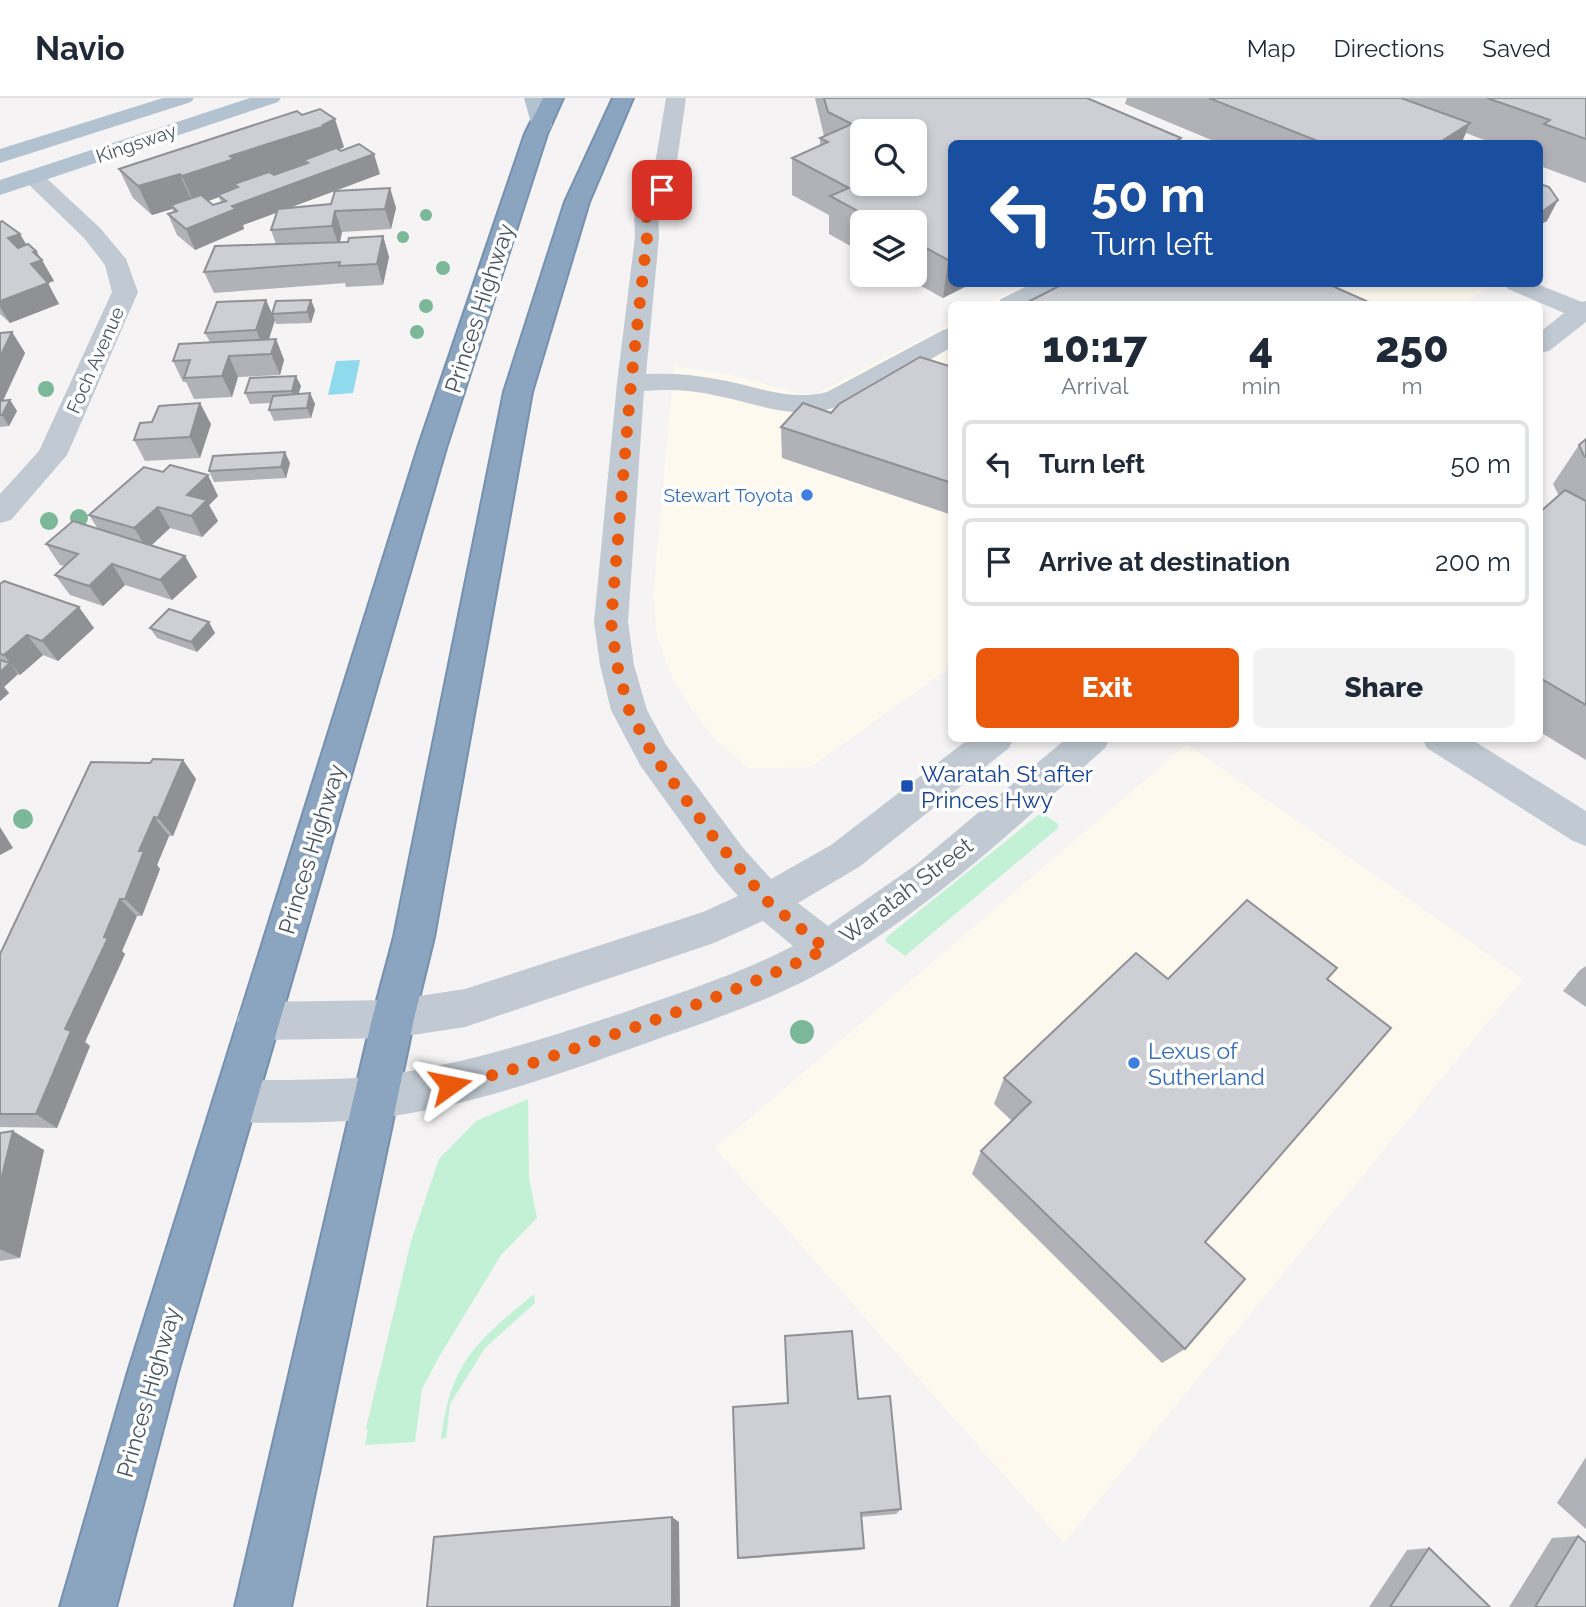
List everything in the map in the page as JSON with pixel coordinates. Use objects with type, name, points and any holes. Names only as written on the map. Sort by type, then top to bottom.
[{"type":"highway","name":"Princes Highway","points":[[88,1607],[153,1372],[432,448],[541,125],[553,98]]},
{"type":"highway","points":[[263,1607],[393,1019],[414,937],[518,392],[577,202],[623,98]]},
{"type":"main road","name":"Kingsway","points":[[0,156],[184,98]]},
{"type":"main road","name":"Kingsway","points":[[0,188],[271,98]]},
{"type":"main road","points":[[534,98],[541,125]]},
{"type":"street","points":[[676,98],[662,190],[646,207],[647,237],[631,383],[611,622],[617,665],[629,710],[653,755],[730,860],[767,901],[826,949]]},
{"type":"street","name":"Foch Avenue","points":[[0,513],[52,455],[125,292],[117,264],[92,233],[33,178]]},
{"type":"street","points":[[1016,301],[1043,287]]},
{"type":"street","points":[[1524,287],[1584,311]]},
{"type":"street","points":[[1543,343],[1584,311]]},
{"type":"street","points":[[631,383],[672,381],[717,387],[781,402],[814,404],[837,398],[948,338]]},
{"type":"street","points":[[258,1021],[428,1016],[515,993],[714,926],[767,901],[845,856],[991,742]]},
{"type":"street","name":"Waratah Street","points":[[235,1102],[376,1097],[475,1081],[563,1053],[747,986],[826,949],[897,900],[996,822],[1088,742]]},
{"type":"street","points":[[1446,742],[1586,830]]},
{"type":"shaded area","points":[[1019,287],[1488,287],[1468,301],[992,301]]},
{"type":"shaded area","name":"Stewart Toyota","points":[[948,325],[948,669],[811,767],[749,769],[712,736],[692,710],[672,678],[657,637],[653,596],[674,366],[733,375],[796,393],[816,394]]},
{"type":"shaded area","name":"Lexus of Sutherland","points":[[1187,744],[1523,979],[1064,1543],[715,1148]]},
{"type":"green space","points":[[1043,814],[1058,824],[1058,828],[905,956],[885,941],[1038,815]]},
{"type":"green space","points":[[528,1099],[529,1178],[537,1218],[501,1255],[439,1357],[422,1389],[415,1442],[365,1445],[368,1430],[366,1428],[411,1241],[439,1159],[476,1121]]},
{"type":"green space","points":[[534,1294],[535,1303],[485,1348],[450,1404],[446,1438],[441,1439],[451,1390],[459,1372],[482,1340]]},
{"type":"water","points":[[360,360],[353,393],[328,395],[336,361]]},
{"type":"building","points":[[824,98],[1087,98],[1181,138],[948,140],[948,260],[927,249],[927,210],[856,210],[830,196],[849,188],[792,158],[828,142],[820,138],[850,125],[850,196],[927,196],[927,119],[850,119],[850,123],[828,112]]},
{"type":"building","points":[[1209,98],[1401,98],[1470,123],[1443,140],[1315,140]]},
{"type":"building","points":[[1487,98],[1586,98],[1586,139],[1544,124],[1550,120]]},
{"type":"building","points":[[320,109],[335,119],[323,125],[325,126],[230,156],[234,159],[182,176],[180,174],[138,186],[119,169],[297,111],[302,115]]},
{"type":"building","points":[[359,144],[374,154],[232,206],[236,209],[186,229],[168,214],[177,211],[171,205],[201,195],[213,205],[226,201],[218,195],[238,187],[234,184],[269,172],[274,175],[308,163],[304,160],[336,148],[341,151]]},
{"type":"building","points":[[1543,185],[1549,187],[1558,200],[1543,211]]},
{"type":"building","points":[[390,188],[385,209],[335,211],[332,226],[271,230],[278,209],[331,204],[335,191]]},
{"type":"building","points":[[0,222],[20,234],[8,238],[18,248],[28,244],[36,251],[33,252],[42,260],[31,264],[48,283],[0,301]]},
{"type":"building","points":[[383,236],[377,264],[339,266],[340,262],[204,272],[215,246],[348,242],[349,238]]},
{"type":"building","points":[[1057,287],[1335,287],[1366,301],[1030,301]]},
{"type":"building","points":[[266,300],[256,330],[205,333],[217,302]]},
{"type":"building","points":[[311,300],[307,312],[272,314],[276,301]]},
{"type":"building","points":[[12,332],[0,357],[0,333]]},
{"type":"building","points":[[276,339],[271,354],[229,356],[222,376],[184,378],[190,360],[173,361],[179,344]]},
{"type":"building","points":[[920,357],[948,366],[948,482],[781,427],[803,403],[831,413],[839,404]]},
{"type":"building","points":[[296,376],[292,391],[245,393],[250,378]]},
{"type":"building","points":[[310,393],[307,408],[269,410],[273,396]]},
{"type":"building","points":[[10,400],[2,415],[0,415],[0,401]]},
{"type":"building","points":[[200,403],[190,437],[134,440],[140,423],[152,422],[159,406]]},
{"type":"building","points":[[1586,439],[1586,457],[1579,445]]},
{"type":"building","points":[[285,452],[281,467],[209,471],[213,456]]},
{"type":"building","points":[[170,465],[208,475],[187,495],[207,500],[191,516],[158,507],[134,528],[89,515],[144,467],[163,472]]},
{"type":"building","points":[[1565,490],[1586,501],[1586,705],[1543,680],[1543,509]]},
{"type":"building","points":[[73,521],[185,556],[160,580],[112,564],[89,586],[55,575],[78,554],[46,544]]},
{"type":"building","points":[[4,581],[79,607],[42,641],[27,635],[4,655],[0,654],[0,584]]},
{"type":"building","points":[[169,609],[209,622],[191,642],[150,628]]},
{"type":"building","points":[[0,660],[10,663],[0,672]]},
{"type":"building","points":[[153,759],[183,760],[158,818],[154,817],[139,851],[144,851],[125,899],[120,899],[104,937],[108,938],[65,1029],[71,1031],[36,1114],[0,1114],[0,954],[91,762],[150,763]]},
{"type":"building","points":[[1247,900],[1337,968],[1327,979],[1391,1028],[1205,1242],[1245,1279],[1185,1349],[981,1151],[1031,1102],[1004,1078],[1136,953],[1168,979]]},
{"type":"building","points":[[13,1131],[0,1184],[0,1133]]},
{"type":"building","points":[[852,1331],[858,1399],[890,1396],[901,1509],[861,1513],[864,1548],[738,1558],[733,1407],[788,1403],[785,1336]]},
{"type":"building","points":[[672,1517],[672,1607],[427,1607],[434,1537]]},
{"type":"building","points":[[1578,1536],[1586,1543],[1586,1607],[1535,1607]]},
{"type":"building","points":[[1429,1548],[1490,1607],[1390,1607]]},
{"type":"place","name":"Stewart Toyota","points":[[807,495]]},
{"type":"place","name":"Waratah St after Princes Hwy","points":[[907,786]]},
{"type":"place","name":"Lexus of Sutherland","points":[[1134,1063]]},
{"type":"route","points":[[450,1085],[475,1081],[678,1013],[747,986],[826,949],[767,901],[730,860],[653,755],[629,710],[617,665],[611,622],[631,383],[647,237],[646,207],[662,190]]}]
